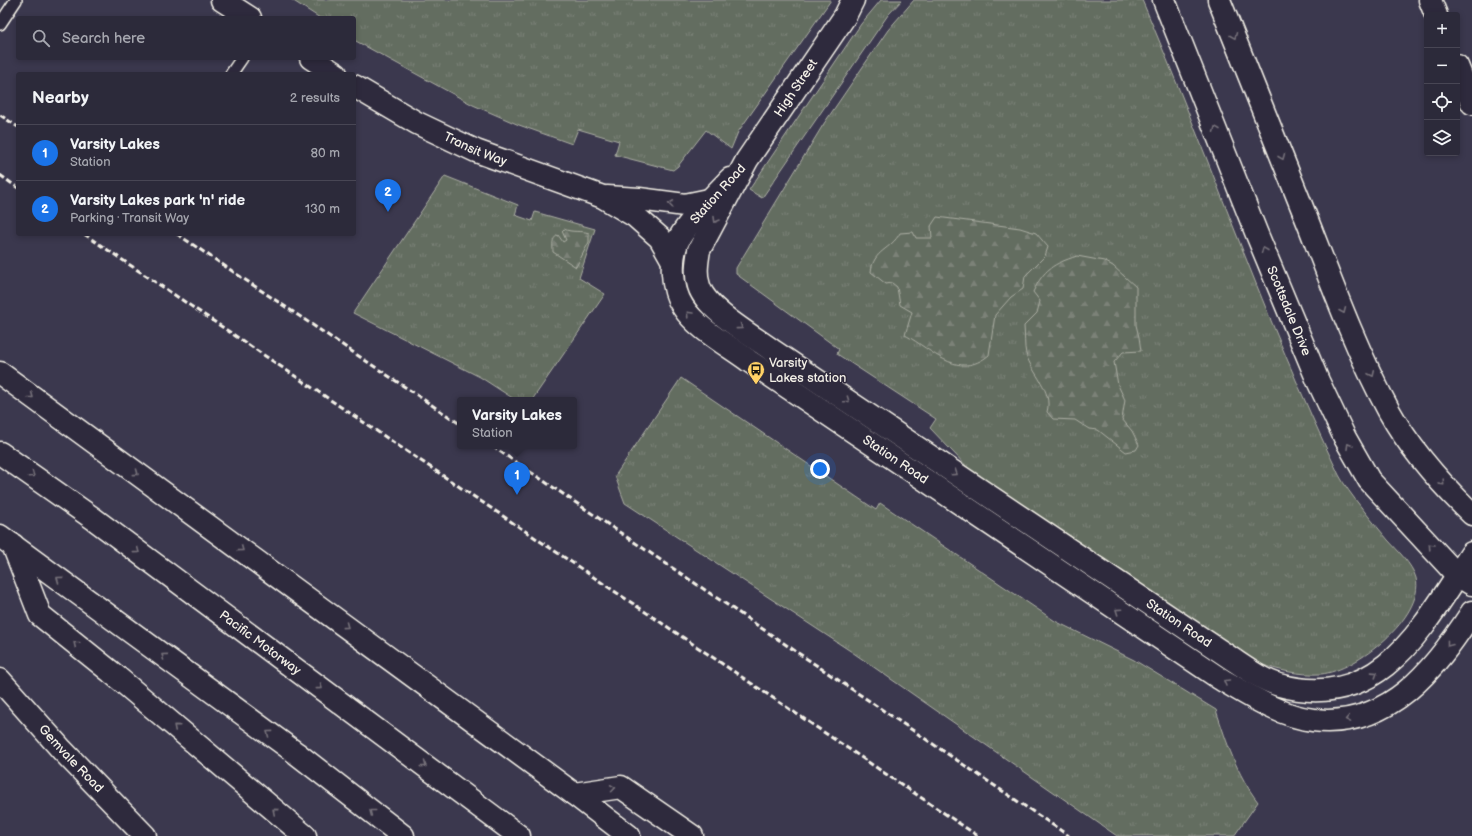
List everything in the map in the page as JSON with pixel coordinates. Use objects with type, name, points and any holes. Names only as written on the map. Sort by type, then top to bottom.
[{"type":"main road","points":[[222,0],[247,16]]},
{"type":"main road","name":"High Street","points":[[747,160],[849,8],[861,0]]},
{"type":"main road","name":"Scottsdale Drive","points":[[1164,0],[1265,253],[1318,381],[1345,438],[1369,480],[1465,579]]},
{"type":"main road","points":[[1219,0],[1355,339],[1389,411],[1417,453],[1437,478],[1472,514]]},
{"type":"main road","points":[[1430,0],[1435,12]]},
{"type":"main road","points":[[314,60],[333,72]]},
{"type":"main road","points":[[1460,73],[1472,103]]},
{"type":"main road","name":"Transit Way","points":[[356,87],[417,123],[476,151],[604,197],[635,216],[660,238],[673,261]]},
{"type":"main road","name":"Station Road","points":[[747,160],[699,250],[696,264],[699,287],[712,306],[773,350],[1259,676],[1279,685],[1311,689],[1349,686],[1367,679],[1392,662],[1427,620],[1465,579],[1472,554]]},
{"type":"main road","name":"Station Road","points":[[747,160],[710,200],[680,238],[673,261],[674,288],[683,308],[697,323],[715,337],[1158,638],[1220,678],[1268,705],[1312,720],[1339,721],[1362,717],[1379,710],[1414,686],[1430,669],[1472,612]]},
{"type":"main road","name":"Transit Way","points":[[604,197],[639,199],[685,206],[710,200]]},
{"type":"main road","points":[[0,372],[629,836]]},
{"type":"main road","name":"Pacific Motorway","points":[[0,453],[94,519],[519,836]]},
{"type":"main road","points":[[7,541],[40,615],[111,672],[304,836]]},
{"type":"main road","points":[[7,541],[296,753],[403,836]]},
{"type":"main road","name":"Gemvale Road","points":[[0,680],[62,750],[145,836]]},
{"type":"main road","points":[[574,794],[621,787],[692,836]]},
{"type":"lane","points":[[0,24],[16,0]]},
{"type":"lane","points":[[232,72],[241,60]]},
{"type":"green space","points":[[292,0],[831,0],[738,132],[731,149],[706,130],[678,166],[673,170],[615,155],[619,141],[578,129],[572,144],[519,125],[473,105],[356,41],[356,16],[317,16]]},
{"type":"green space","points":[[881,0],[902,0],[888,15],[762,198],[749,190],[861,24]]},
{"type":"green space","points":[[914,0],[1142,0],[1167,59],[1262,299],[1312,417],[1339,475],[1362,508],[1408,562],[1416,578],[1416,593],[1410,609],[1399,625],[1385,640],[1369,653],[1336,671],[1321,674],[1289,672],[1258,663],[970,470],[930,428],[936,419],[837,354],[839,349],[736,274],[736,268],[823,125],[888,30]]},
{"type":"green space","points":[[445,176],[518,205],[515,215],[532,221],[535,212],[595,229],[579,278],[605,294],[534,397],[511,397],[480,377],[353,313]]},
{"type":"green space","points":[[937,217],[1020,228],[1036,233],[1048,247],[1045,256],[1025,276],[1023,289],[1011,297],[995,315],[989,355],[978,362],[967,365],[956,364],[946,360],[905,335],[912,312],[900,305],[897,287],[892,283],[886,284],[871,272],[875,259],[896,239],[900,233],[913,232],[916,238],[932,238],[931,226]]},
{"type":"green space","points":[[564,229],[589,233],[589,242],[576,267],[553,252],[554,238],[558,235],[563,242],[566,240],[562,231]]},
{"type":"green space","points":[[1077,256],[1104,261],[1113,266],[1136,287],[1136,325],[1141,351],[1123,352],[1114,362],[1118,385],[1125,400],[1122,419],[1132,431],[1139,445],[1136,450],[1126,452],[1098,430],[1089,429],[1075,420],[1053,419],[1047,412],[1048,404],[1045,389],[1026,354],[1024,326],[1037,313],[1040,301],[1033,292],[1037,284],[1050,268]]},
{"type":"green space","points":[[681,378],[876,510],[880,503],[1055,621],[1134,660],[1216,710],[1228,746],[1238,769],[1258,802],[1234,836],[1117,836],[852,652],[625,503],[615,476]]},
{"type":"railway","points":[[0,115],[16,126]]},
{"type":"railway","points":[[0,175],[16,187]]},
{"type":"railway","points":[[87,236],[978,836]]},
{"type":"railway","points":[[180,236],[457,422]]},
{"type":"railway","points":[[496,449],[1069,836]]},
{"type":"place","name":"Varsity Lakes park 'n' ride","points":[[388,212]]},
{"type":"place","name":"Varsity Lakes station","points":[[756,385]]},
{"type":"place","name":"Varsity Lakes","points":[[517,495]]}]
